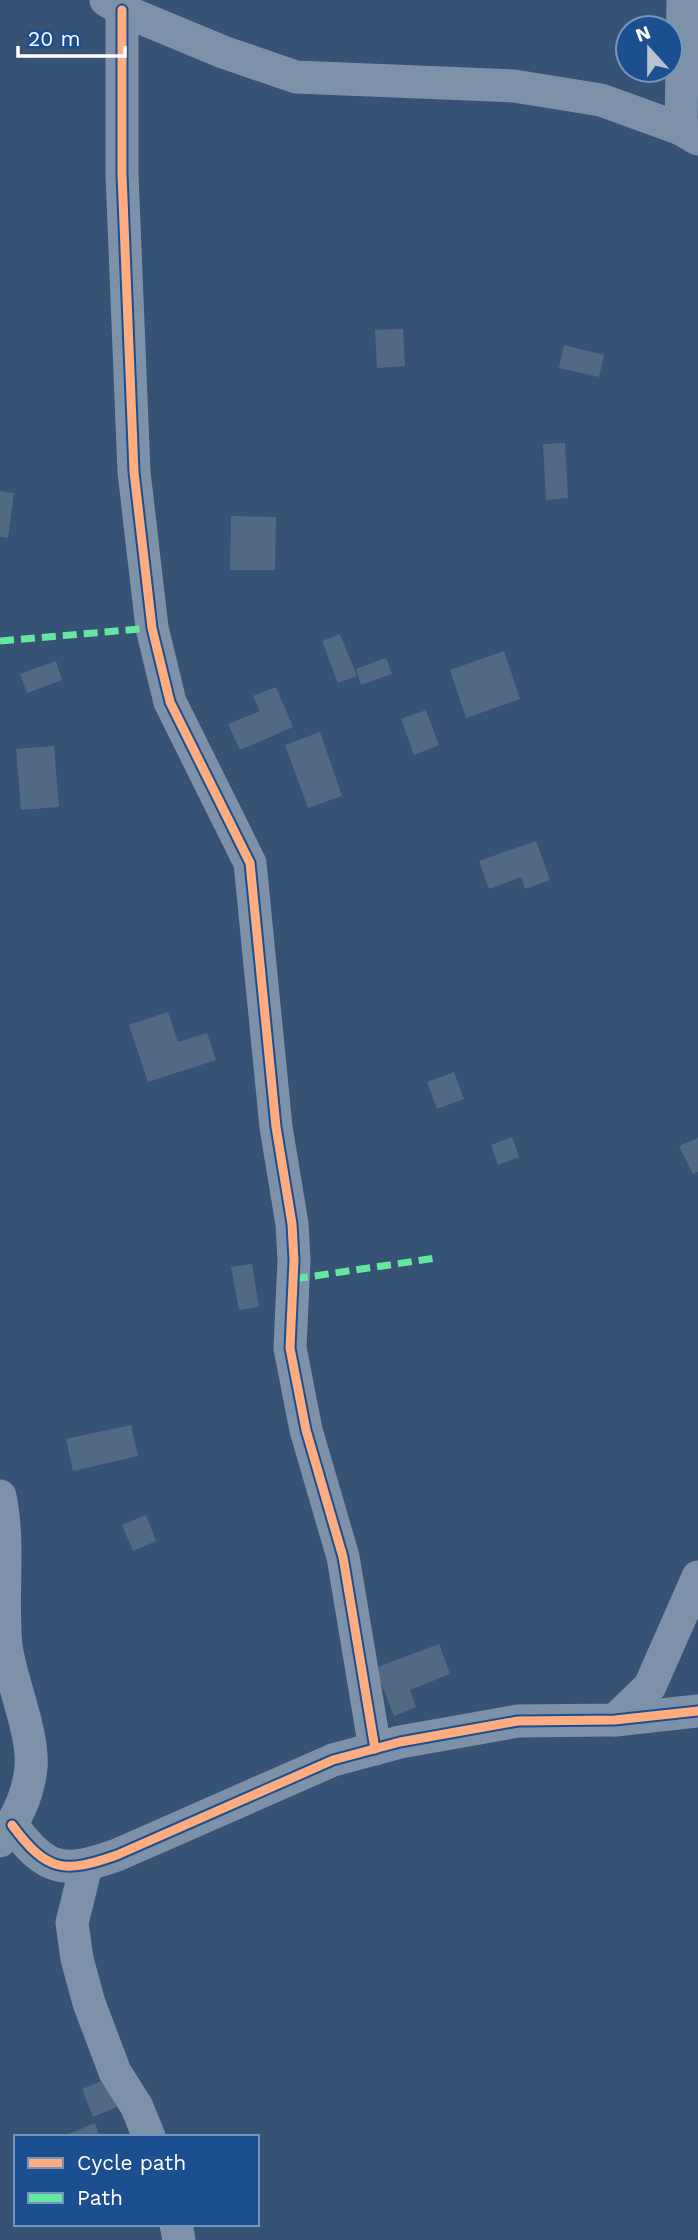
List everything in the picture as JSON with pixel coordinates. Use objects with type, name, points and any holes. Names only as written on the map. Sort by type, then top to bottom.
[{"type":"street","points":[[375,1749],[343,1557],[306,1430],[290,1348],[294,1259],[292,1224],[276,1127],[250,863],[170,702],[152,628],[134,472],[114,5],[223,52],[296,77],[514,86],[601,100],[689,134],[683,0]]},
{"type":"street","points":[[0,1496],[5,1536],[4,1626],[31,1765],[26,1797],[6,1833],[47,1861],[63,1867],[86,1866],[117,1855],[333,1760],[401,1742],[518,1720],[615,1720],[698,1711]]},
{"type":"street","points":[[615,1720],[650,1686],[698,1577]]},
{"type":"street","points":[[86,1866],[72,1923],[77,1959],[89,2003],[115,2072],[138,2107],[148,2135]]},
{"type":"building","points":[[403,329],[405,366],[377,368],[375,330]]},
{"type":"building","points":[[564,345],[604,355],[599,377],[559,368]]},
{"type":"building","points":[[565,443],[568,498],[546,500],[543,444]]},
{"type":"building","points":[[0,491],[14,493],[8,538],[0,537]]},
{"type":"building","points":[[231,516],[276,517],[275,570],[230,570]]},
{"type":"building","points":[[340,634],[357,676],[338,683],[322,641]]},
{"type":"building","points":[[504,651],[520,699],[466,718],[450,670]]},
{"type":"building","points":[[386,658],[392,674],[361,685],[356,669]]},
{"type":"building","points":[[56,661],[62,680],[27,693],[20,674]]},
{"type":"building","points":[[276,687],[293,727],[240,750],[228,724],[260,711],[253,696]]},
{"type":"building","points":[[426,710],[439,745],[414,755],[401,719]]},
{"type":"building","points":[[320,732],[342,796],[308,808],[285,745]]},
{"type":"building","points":[[54,746],[59,807],[21,810],[16,749]]},
{"type":"building","points":[[536,841],[550,880],[525,889],[521,877],[489,889],[479,861]]},
{"type":"building","points":[[168,1012],[178,1042],[207,1033],[216,1060],[148,1082],[129,1025]]},
{"type":"building","points":[[454,1072],[464,1099],[437,1109],[427,1082]]},
{"type":"building","points":[[512,1137],[519,1157],[498,1165],[491,1145]]},
{"type":"building","points":[[698,1138],[698,1172],[693,1174],[679,1146]]},
{"type":"building","points":[[252,1264],[259,1307],[239,1310],[231,1267]]},
{"type":"building","points":[[131,1425],[138,1456],[73,1471],[66,1439]]},
{"type":"building","points":[[146,1515],[156,1541],[133,1551],[122,1525]]},
{"type":"building","points":[[439,1644],[450,1674],[410,1690],[416,1707],[394,1716],[375,1668]]},
{"type":"building","points":[[106,2079],[117,2107],[93,2117],[82,2089]]},
{"type":"building","points":[[95,2123],[99,2135],[66,2135]]},
{"type":"marked path","points":[[0,641],[152,628]]},
{"type":"marked path","points":[[294,1279],[436,1258]]},
{"type":"cycle path","points":[[122,10],[122,174],[134,472],[152,628],[170,702],[250,863],[276,1127],[292,1224],[294,1260],[290,1348],[306,1430],[343,1557],[375,1749]]},
{"type":"cycle path","points":[[12,1825],[24,1841],[46,1860],[57,1865],[83,1865],[117,1855],[333,1760],[400,1742],[518,1721],[615,1720],[698,1711]]}]
